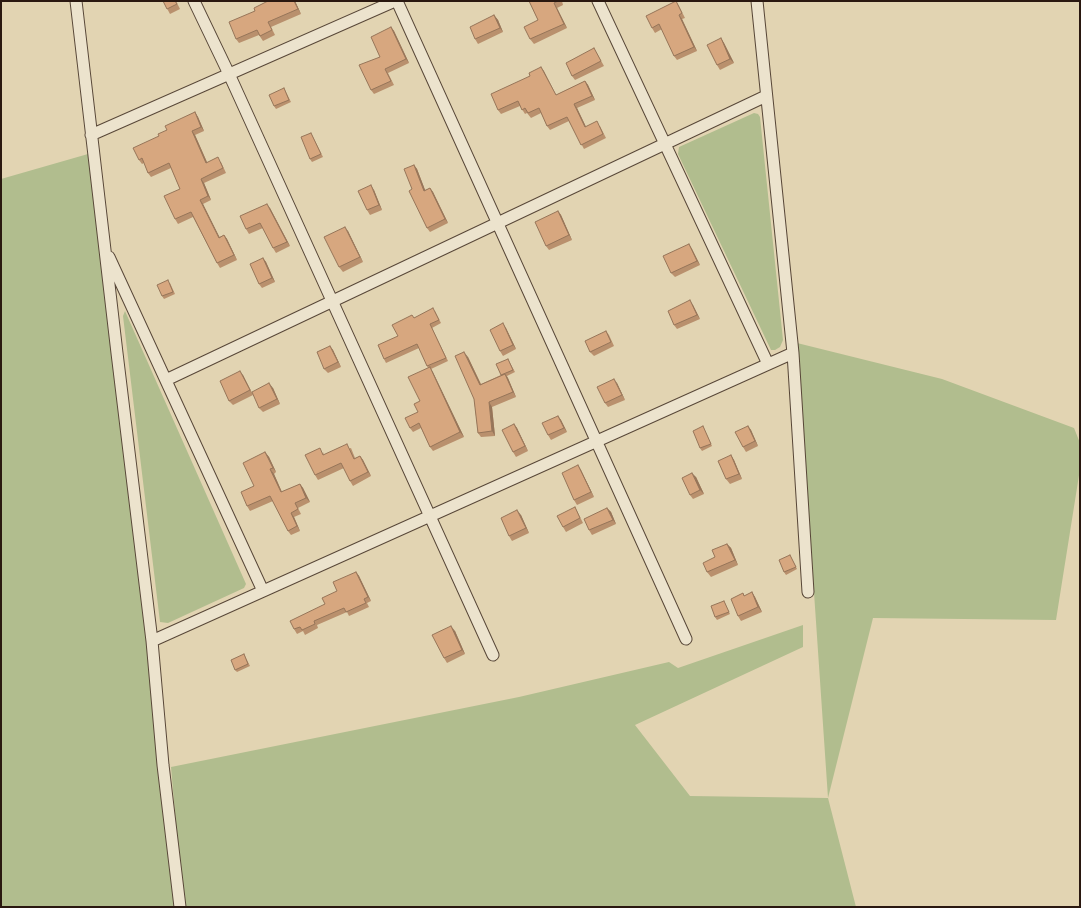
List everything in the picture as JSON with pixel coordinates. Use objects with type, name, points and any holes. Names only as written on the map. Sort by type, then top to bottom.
[{"type":"street","points":[[76,1],[152,641],[163,765],[180,907]]},
{"type":"street","points":[[194,1],[494,655]]},
{"type":"street","points":[[91,135],[396,1],[686,639]]},
{"type":"street","points":[[598,1],[768,364]]},
{"type":"street","points":[[756,1],[793,353],[808,592]]},
{"type":"street","points":[[166,380],[766,96]]},
{"type":"street","points":[[105,247],[263,591]]},
{"type":"street","points":[[152,641],[793,353]]},
{"type":"green space","points":[[754,113],[760,117],[783,340],[780,347],[775,350],[771,350],[678,154],[679,147]]},
{"type":"green space","points":[[88,154],[176,907],[1,907],[1,179]]},
{"type":"green space","points":[[125,311],[246,584],[244,588],[168,623],[160,622],[123,316]]},
{"type":"green space","points":[[797,343],[942,379],[1074,428],[1080,443],[1080,469],[1056,620],[873,618],[828,798]]},
{"type":"green space","points":[[803,625],[803,647],[635,725],[690,796],[828,798],[856,907],[183,907],[171,767],[519,697],[669,662],[678,668]]},
{"type":"building","points":[[163,1],[175,1],[177,4],[167,9]]},
{"type":"building","points":[[268,1],[294,1],[298,9],[268,22],[272,30],[260,36],[257,30],[236,39],[229,22],[255,11],[254,8]]},
{"type":"building","points":[[529,1],[558,1],[554,3],[564,24],[530,39],[524,27],[538,20]]},
{"type":"building","points":[[676,1],[682,13],[679,15],[694,47],[674,56],[659,24],[652,28],[646,16]]},
{"type":"building","points":[[494,15],[500,28],[475,39],[470,27]]},
{"type":"building","points":[[391,27],[406,59],[385,69],[391,81],[371,90],[359,65],[380,57],[371,37]]},
{"type":"building","points":[[721,38],[730,59],[717,65],[707,45]]},
{"type":"building","points":[[594,48],[601,61],[572,76],[566,63]]},
{"type":"building","points":[[541,67],[556,95],[585,81],[592,96],[574,104],[585,127],[597,121],[603,134],[581,145],[567,117],[547,126],[539,108],[528,113],[525,108],[522,110],[518,101],[498,110],[491,94],[530,76],[529,73]]},
{"type":"building","points":[[284,88],[289,100],[274,106],[269,95]]},
{"type":"building","points":[[195,112],[201,127],[192,131],[206,163],[218,157],[223,168],[201,179],[208,196],[200,200],[219,238],[224,235],[234,255],[217,263],[191,212],[175,219],[164,196],[180,189],[169,163],[148,173],[142,158],[139,160],[133,148],[159,136],[158,134],[167,130],[165,126]]},
{"type":"building","points":[[311,133],[321,154],[310,159],[301,137]]},
{"type":"building","points":[[414,165],[424,191],[430,188],[445,219],[427,228],[409,191],[412,189],[404,169]]},
{"type":"building","points":[[371,185],[379,205],[367,210],[358,191]]},
{"type":"building","points":[[267,204],[287,242],[273,248],[260,223],[246,229],[240,216]]},
{"type":"building","points":[[558,211],[569,235],[546,246],[535,222]]},
{"type":"building","points":[[345,227],[360,257],[339,267],[324,237]]},
{"type":"building","points":[[689,244],[697,261],[671,273],[663,256]]},
{"type":"building","points":[[263,258],[272,278],[259,284],[250,264]]},
{"type":"building","points":[[168,280],[173,292],[162,296],[157,285]]},
{"type":"building","points":[[690,300],[697,315],[674,325],[668,311]]},
{"type":"building","points":[[433,308],[439,320],[430,324],[446,358],[427,366],[417,344],[384,359],[378,345],[398,336],[392,325],[412,315],[414,318]]},
{"type":"building","points":[[503,323],[513,345],[500,351],[490,330]]},
{"type":"building","points":[[606,331],[611,342],[590,352],[585,341]]},
{"type":"building","points":[[330,346],[338,362],[324,369],[317,352]]},
{"type":"building","points":[[464,352],[480,385],[505,374],[513,392],[489,402],[492,431],[478,433],[474,399],[455,356]]},
{"type":"building","points":[[508,359],[513,370],[501,375],[496,364]]},
{"type":"building","points":[[430,367],[460,432],[430,447],[419,423],[410,428],[405,418],[418,412],[414,404],[420,401],[408,377]]},
{"type":"building","points":[[240,371],[250,390],[229,401],[220,381]]},
{"type":"building","points":[[614,379],[622,395],[605,403],[597,387]]},
{"type":"building","points":[[269,383],[277,399],[259,408],[252,392]]},
{"type":"building","points":[[558,416],[564,428],[548,435],[542,423]]},
{"type":"building","points":[[514,424],[525,446],[513,452],[502,430]]},
{"type":"building","points":[[703,426],[711,444],[700,448],[693,431]]},
{"type":"building","points":[[748,426],[755,441],[743,447],[735,432]]},
{"type":"building","points":[[347,444],[354,459],[360,456],[368,472],[350,481],[341,463],[315,475],[305,455],[320,448],[323,455]]},
{"type":"building","points":[[265,452],[273,468],[270,469],[281,492],[300,484],[306,498],[295,503],[298,509],[291,513],[297,526],[288,531],[270,496],[247,506],[241,492],[254,486],[243,463]]},
{"type":"building","points":[[731,455],[739,474],[726,479],[718,461]]},
{"type":"building","points":[[578,465],[591,492],[574,500],[562,473]]},
{"type":"building","points":[[692,473],[700,490],[690,495],[682,478]]},
{"type":"building","points":[[575,507],[580,518],[563,527],[557,516]]},
{"type":"building","points":[[607,508],[613,520],[589,530],[584,519]]},
{"type":"building","points":[[517,510],[526,528],[509,536],[501,518]]},
{"type":"building","points":[[727,544],[735,560],[707,572],[703,563],[715,557],[712,550]]},
{"type":"building","points":[[790,555],[796,567],[784,572],[779,560]]},
{"type":"building","points":[[356,572],[368,597],[364,599],[366,603],[346,612],[344,608],[314,621],[315,624],[302,630],[300,627],[294,629],[290,621],[325,604],[322,598],[337,591],[333,582]]},
{"type":"building","points":[[752,592],[758,607],[738,616],[731,599],[743,593],[744,596]]},
{"type":"building","points":[[724,601],[729,612],[715,617],[711,606]]},
{"type":"building","points":[[451,626],[462,650],[444,658],[432,635]]},
{"type":"building","points":[[244,654],[248,664],[235,670],[231,660]]}]
